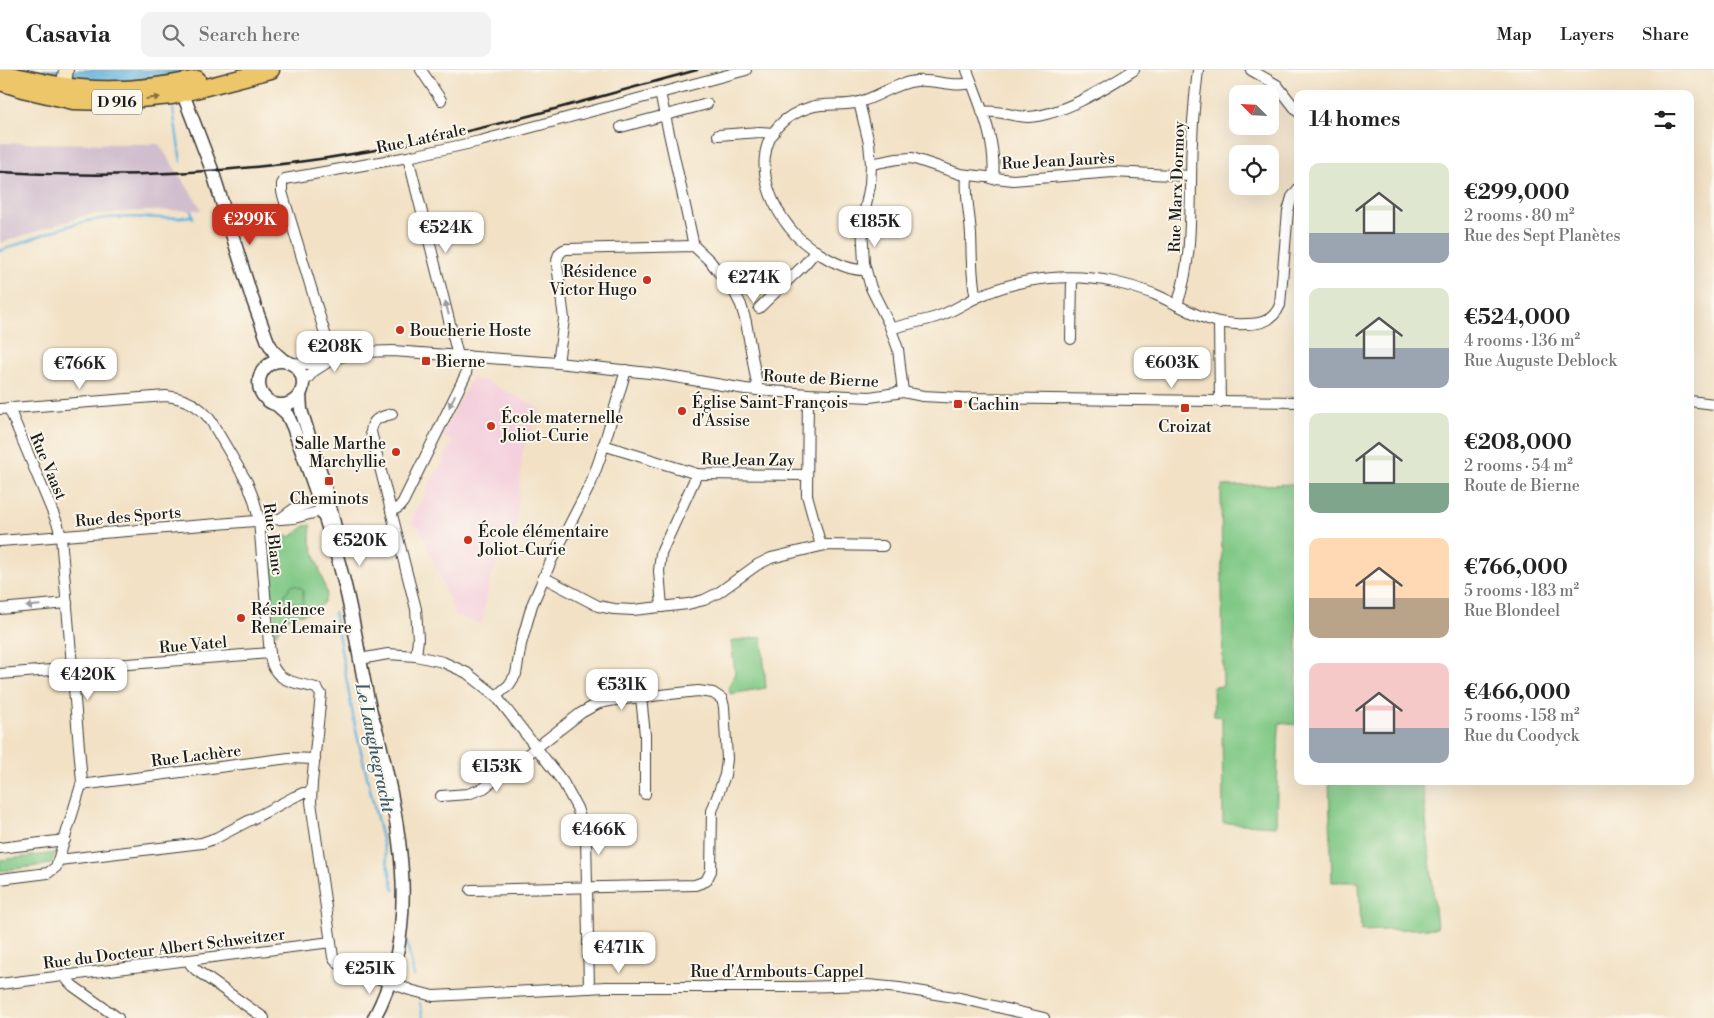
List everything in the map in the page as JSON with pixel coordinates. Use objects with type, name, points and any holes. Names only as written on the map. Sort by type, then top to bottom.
[{"type":"main road","name":"D 916","points":[[0,72],[60,82],[82,102],[107,102],[161,98],[184,87],[235,70]]},
{"type":"main road","name":"D 916","points":[[184,87],[271,70]]},
{"type":"main road","name":"D 916","points":[[0,82],[60,82]]},
{"type":"street","points":[[421,70],[441,100]]},
{"type":"street","name":"Rue Latérale","points":[[333,359],[282,192],[282,184],[285,179],[408,157],[480,141],[746,70]]},
{"type":"street","points":[[967,70],[982,112],[994,156],[993,178]]},
{"type":"street","points":[[982,112],[992,111],[1024,117],[1042,115],[1074,104],[1134,70]]},
{"type":"street","name":"Rue Marx Dormoy","points":[[1177,305],[1186,275],[1188,256],[1193,124],[1198,70]]},
{"type":"street","points":[[1252,70],[1277,85],[1294,107]]},
{"type":"street","points":[[865,270],[847,268],[816,251],[788,226],[768,191],[764,167],[767,148],[774,133],[785,119],[807,108],[824,104],[859,102],[908,82],[929,81],[961,85],[972,83]]},
{"type":"street","points":[[184,87],[268,342],[272,349],[300,372],[302,413],[364,658],[369,705],[380,744],[398,828],[403,877],[402,924],[395,964],[374,1018]]},
{"type":"street","points":[[660,93],[694,246],[710,261],[735,293],[741,305],[746,322],[758,390]]},
{"type":"street","points":[[859,102],[871,164],[870,185],[862,225],[865,270],[871,288],[891,329],[899,354],[903,392]]},
{"type":"street","points":[[621,127],[706,104]]},
{"type":"street","points":[[718,135],[774,133]]},
{"type":"street","points":[[392,510],[399,507],[403,502],[466,374],[463,356],[408,157]]},
{"type":"street","name":"Rue Jean Jaurès","points":[[871,164],[897,158],[912,158],[967,176],[1027,180],[1086,173],[1122,172],[1191,176]]},
{"type":"street","points":[[967,176],[966,187],[971,235],[972,274],[976,298]]},
{"type":"street","points":[[891,329],[940,316],[997,289],[1030,281],[1072,278],[1129,285],[1149,292],[1202,318],[1219,324],[1259,323],[1272,317],[1278,310],[1281,300],[1289,206],[1294,194]]},
{"type":"street","points":[[558,363],[564,319],[557,267],[557,258],[561,252],[566,249],[694,246]]},
{"type":"street","points":[[759,308],[816,251]]},
{"type":"street","points":[[1071,339],[1072,278]]},
{"type":"street","points":[[251,295],[264,349],[263,369],[259,378],[260,392],[268,401],[277,405],[287,414],[325,504]]},
{"type":"street","points":[[1219,324],[1220,402]]},
{"type":"street","name":"Route de Bierne","points":[[288,362],[305,365],[362,352],[385,351],[558,363],[681,377],[758,390],[808,394],[870,397],[903,392],[923,396],[952,398],[1294,402]]},
{"type":"street","name":"Route de Bierne","points":[[302,389],[314,370],[333,359]]},
{"type":"street","points":[[263,369],[273,362],[288,362]]},
{"type":"street","points":[[496,696],[514,678],[526,621],[543,578],[587,491],[626,370]]},
{"type":"street","points":[[277,405],[290,403],[302,389]]},
{"type":"street","points":[[808,394],[807,475],[809,505],[818,530],[821,546]]},
{"type":"street","name":"Rue Blanc","points":[[5,408],[161,396],[178,397],[188,400],[208,416],[247,482],[254,500],[259,520],[270,653],[274,668],[282,677],[296,685],[316,688],[320,692],[321,701],[315,759]]},
{"type":"street","points":[[1694,402],[1714,404]]},
{"type":"street","name":"Rue Vaast","points":[[5,408],[58,525],[61,536],[81,784]]},
{"type":"street","points":[[392,414],[377,418],[373,423],[372,430],[416,609],[418,639],[416,656]]},
{"type":"street","name":"Rue Jean Zay","points":[[603,445],[697,474],[807,475]]},
{"type":"street","points":[[662,607],[659,567],[661,552],[697,474]]},
{"type":"street","name":"Rue des Sports","points":[[0,542],[280,519],[295,508],[325,504]]},
{"type":"street","points":[[543,578],[604,607],[627,610],[662,607],[704,600],[718,593],[765,560],[821,546],[883,546]]},
{"type":"street","points":[[0,609],[67,604]]},
{"type":"street","name":"Rue Vatel","points":[[0,674],[270,653]]},
{"type":"street","points":[[364,658],[388,654],[416,656],[456,667],[478,680],[496,696],[570,792],[580,814],[586,836],[589,988]]},
{"type":"street","points":[[441,796],[463,795],[480,790],[590,707],[609,700],[702,691],[719,696],[724,707],[727,759],[725,775],[711,818],[711,871],[709,879],[703,884],[471,890]]},
{"type":"street","points":[[641,697],[645,734],[645,794]]},
{"type":"street","name":"Rue Lachère","points":[[81,784],[289,758],[315,759]]},
{"type":"street","name":"Rue d'Armbouts-Cappel","points":[[315,759],[311,793],[315,835],[334,956],[339,964],[417,993],[433,996],[589,988],[875,986],[960,998],[1044,1018]]},
{"type":"street","points":[[0,879],[48,873],[56,867],[81,784]]},
{"type":"street","points":[[59,860],[202,843],[216,838],[294,796],[302,793],[311,793]]},
{"type":"street","points":[[0,848],[65,840]]},
{"type":"street","name":"Rue du Docteur Albert Schweitzer","points":[[0,984],[331,942]]},
{"type":"street","points":[[188,960],[196,970],[264,1018]]},
{"type":"street","points":[[66,975],[68,981],[73,986],[118,1018]]},
{"type":"shaded area","points":[[0,143],[159,144],[202,210],[140,211],[87,215],[0,243]]},
{"type":"shaded area","name":"École élémentaire Joliot-Curie","points":[[472,377],[480,381],[481,379],[540,408],[522,452],[515,532],[490,579],[482,624],[456,616],[420,528],[412,524],[414,519],[412,518],[452,442],[442,436]]},
{"type":"green space","points":[[1294,484],[1294,725],[1279,723],[1276,826],[1223,823],[1222,717],[1214,716],[1213,687],[1223,686],[1221,491],[1223,486]]},
{"type":"green space","points":[[311,525],[310,539],[327,594],[319,608],[312,612],[289,618],[282,624],[276,635],[274,607],[270,596],[268,578],[271,555],[280,541],[287,535],[290,537],[305,526]]},
{"type":"green space","points":[[295,585],[303,589],[303,603],[297,605],[285,597],[291,586]]},
{"type":"green space","points":[[762,637],[766,688],[730,694],[729,686],[735,673],[731,641]]},
{"type":"green space","points":[[1329,785],[1422,785],[1437,928],[1361,931],[1359,882],[1332,882]]},
{"type":"green space","points":[[55,853],[51,864],[0,871],[0,860]]},
{"type":"water","points":[[38,70],[192,70],[152,78],[98,81],[67,77]]},
{"type":"waterway","name":"Le Langhegracht","points":[[173,109],[181,162]]},
{"type":"waterway","name":"Le Langhegracht","points":[[191,211],[193,218]]},
{"type":"waterway","points":[[0,251],[53,231],[94,220],[118,217],[171,218],[192,216]]},
{"type":"waterway","name":"Le Langhegracht","points":[[334,612],[355,726],[394,890]]},
{"type":"waterway","name":"Le Langhegracht","points":[[407,943],[414,976]]},
{"type":"waterway","name":"Le Langhegracht","points":[[420,1003],[423,1018]]},
{"type":"railway","points":[[0,172],[102,175],[153,174],[256,167],[306,161],[407,144],[480,128],[697,70]]},
{"type":"place","name":"Résidence Victor Hugo","points":[[647,280]]},
{"type":"place","name":"Boucherie Hoste","points":[[400,330]]},
{"type":"place","name":"Bierne","points":[[426,361]]},
{"type":"place","name":"Cachin","points":[[958,404]]},
{"type":"place","name":"Croizat","points":[[1185,408]]},
{"type":"place","name":"Église Saint-François d'Assise","points":[[682,411]]},
{"type":"place","name":"École maternelle Joliot-Curie","points":[[491,426]]},
{"type":"place","name":"Salle Marthe Marchyllie","points":[[396,452]]},
{"type":"place","name":"Cheminots","points":[[329,481]]},
{"type":"place","name":"École élémentaire Joliot-Curie","points":[[468,540]]},
{"type":"place","name":"Résidence René Lemaire","points":[[241,618]]}]
